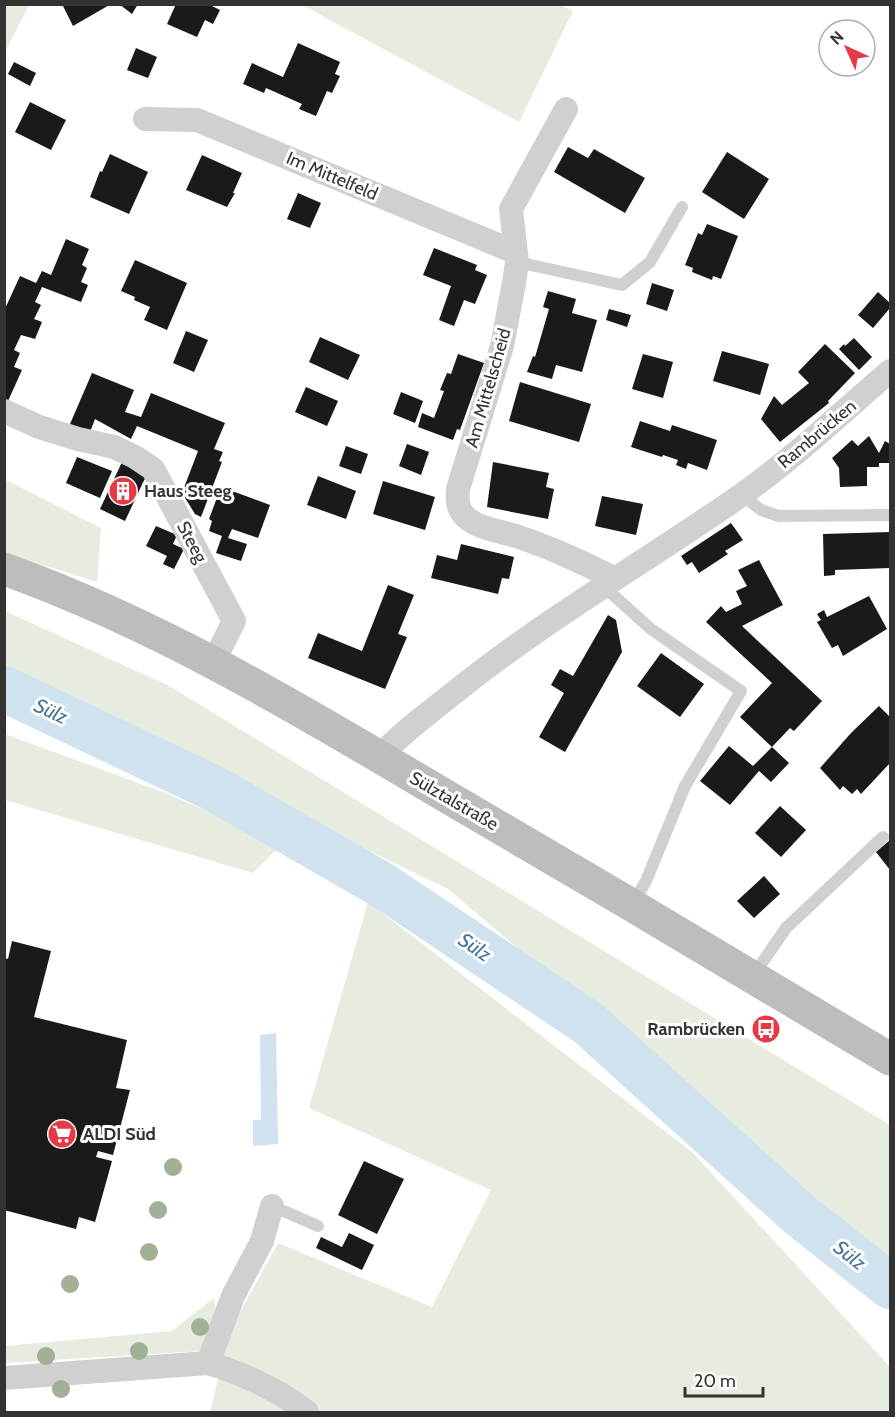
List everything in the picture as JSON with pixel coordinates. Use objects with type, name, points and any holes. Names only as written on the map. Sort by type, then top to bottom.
[{"type":"main road","name":"Sülztalstraße","points":[[4,568],[122,618],[213,663],[379,757],[891,1059]]},
{"type":"street","name":"Am Mittelscheid","points":[[567,109],[511,209],[516,257],[502,346],[458,489],[457,505],[464,516],[475,524],[518,536],[565,555],[608,582]]},
{"type":"street","name":"Im Mittelfeld","points":[[144,119],[197,120],[516,257]]},
{"type":"street","name":"Rambrücken","points":[[379,757],[394,741],[485,668],[553,618],[742,495],[891,371]]},
{"type":"street","name":"Steeg","points":[[4,411],[39,427],[78,440],[114,447],[153,469],[234,621],[213,663]]},
{"type":"street","points":[[208,1363],[233,1296],[262,1241],[272,1206]]},
{"type":"street","points":[[4,1378],[208,1363],[240,1373],[291,1400],[307,1413]]},
{"type":"lane","points":[[516,257],[622,285],[650,262],[682,207]]},
{"type":"lane","points":[[742,495],[760,510],[779,516],[891,515]]},
{"type":"lane","points":[[608,582],[651,629],[741,692],[685,786],[646,881],[632,905]]},
{"type":"lane","points":[[753,977],[786,928],[883,837]]},
{"type":"lane","points":[[272,1206],[318,1226]]},
{"type":"shaded area","points":[[4,5],[29,5],[5,52]]},
{"type":"shaded area","points":[[302,5],[560,5],[573,11],[519,122]]},
{"type":"shaded area","points":[[4,479],[101,528],[97,582],[5,553]]},
{"type":"shaded area","points":[[5,611],[169,686],[890,1125],[890,1291],[863,1260],[706,1108],[448,889],[191,764],[5,684]]},
{"type":"shaded area","points":[[5,734],[160,791],[283,843],[253,873],[5,800]]},
{"type":"shaded area","points":[[368,902],[692,1152],[890,1367],[890,1412],[210,1412],[230,1330],[278,1243],[432,1307],[491,1190],[309,1108]]},
{"type":"shaded area","points":[[214,1298],[218,1329],[202,1351],[5,1363],[5,1346],[172,1331]]},
{"type":"water","points":[[276,1033],[278,1144],[253,1146],[253,1120],[261,1120],[260,1035]]},
{"type":"building","points":[[62,4],[111,4],[73,26]]},
{"type":"building","points":[[119,4],[138,4],[132,14]]},
{"type":"building","points":[[176,4],[208,4],[220,10],[213,24],[205,20],[197,37],[167,24]]},
{"type":"building","points":[[298,43],[340,62],[335,74],[340,76],[332,93],[327,91],[316,116],[299,109],[302,104],[266,88],[264,93],[243,84],[252,63],[283,77]]},
{"type":"building","points":[[136,48],[157,57],[148,78],[127,70]]},
{"type":"building","points":[[14,62],[36,73],[30,86],[8,74]]},
{"type":"building","points":[[30,102],[66,120],[51,150],[15,132]]},
{"type":"building","points":[[568,147],[588,158],[594,149],[645,178],[625,213],[554,172]]},
{"type":"building","points":[[727,152],[769,179],[744,219],[702,192]]},
{"type":"building","points":[[110,154],[148,172],[129,214],[90,197],[100,171],[102,172]]},
{"type":"building","points":[[202,155],[242,173],[227,207],[186,190]]},
{"type":"building","points":[[298,193],[321,203],[310,228],[287,219]]},
{"type":"building","points":[[707,224],[738,236],[721,279],[713,276],[712,280],[692,272],[693,268],[685,265],[698,233],[702,235]]},
{"type":"building","points":[[66,239],[89,249],[82,265],[87,268],[81,282],[88,285],[81,302],[42,287],[35,302],[41,305],[34,319],[42,322],[35,339],[21,335],[14,350],[20,353],[14,367],[22,370],[8,401],[4,400],[4,311],[20,276],[36,283],[42,271],[51,275]]},
{"type":"building","points":[[434,248],[477,265],[475,270],[487,275],[475,304],[464,300],[454,326],[439,320],[451,286],[423,275]]},
{"type":"building","points":[[135,260],[187,283],[167,330],[144,320],[150,307],[121,291]]},
{"type":"building","points":[[652,283],[674,290],[667,311],[646,304]]},
{"type":"building","points":[[548,291],[576,299],[572,313],[597,320],[582,372],[556,365],[552,379],[527,372],[533,356],[535,357],[549,309],[543,307]]},
{"type":"building","points":[[878,292],[890,303],[890,308],[873,328],[858,315]]},
{"type":"building","points":[[609,309],[631,315],[627,327],[606,320]]},
{"type":"building","points":[[186,331],[208,340],[194,372],[173,363]]},
{"type":"building","points":[[320,337],[360,355],[348,380],[309,362]]},
{"type":"building","points":[[854,338],[872,357],[859,370],[839,349]]},
{"type":"building","points":[[825,344],[855,373],[828,401],[829,403],[780,442],[761,419],[774,396],[782,405],[809,383],[798,372]]},
{"type":"building","points":[[722,351],[769,364],[760,395],[713,381]]},
{"type":"building","points":[[458,354],[484,363],[460,430],[457,429],[453,440],[418,427],[422,413],[434,418],[444,391],[440,390],[447,373],[451,374]]},
{"type":"building","points":[[643,354],[673,362],[663,398],[632,389]]},
{"type":"building","points":[[92,373],[134,390],[125,412],[141,417],[151,393],[225,423],[214,449],[223,452],[219,461],[222,462],[201,517],[195,514],[182,493],[198,451],[137,426],[131,439],[95,419],[90,432],[70,424]]},
{"type":"building","points":[[520,382],[591,404],[579,442],[509,421]]},
{"type":"building","points":[[306,387],[338,401],[327,426],[295,412]]},
{"type":"building","points":[[401,392],[423,401],[415,423],[393,414]]},
{"type":"building","points":[[640,421],[670,431],[672,425],[717,440],[707,470],[688,463],[686,469],[676,465],[678,460],[631,447]]},
{"type":"building","points":[[869,436],[879,453],[885,441],[890,444],[890,463],[879,463],[879,467],[867,467],[867,486],[840,487],[839,468],[832,458],[852,440],[858,446]]},
{"type":"building","points":[[407,444],[429,452],[421,475],[399,466]]},
{"type":"building","points":[[346,446],[368,454],[361,474],[339,466]]},
{"type":"building","points":[[77,457],[112,471],[100,498],[66,483]]},
{"type":"building","name":"Haus Steeg","points":[[122,462],[147,474],[125,521],[100,509]]},
{"type":"building","points":[[493,462],[549,473],[546,487],[554,489],[548,519],[487,507]]},
{"type":"building","points":[[318,476],[356,491],[346,519],[307,505]]},
{"type":"building","points":[[383,481],[435,497],[425,530],[373,514]]},
{"type":"building","points":[[221,487],[270,505],[258,538],[232,529],[228,538],[247,544],[241,561],[216,553],[222,536],[209,531],[212,521],[209,519]]},
{"type":"building","points":[[602,496],[643,504],[636,535],[595,526]]},
{"type":"building","points":[[731,523],[743,540],[725,551],[728,554],[699,573],[692,562],[687,565],[681,556]]},
{"type":"building","points":[[156,526],[177,535],[173,544],[184,549],[174,569],[163,564],[167,556],[146,546]]},
{"type":"building","points":[[890,532],[890,568],[835,570],[835,575],[824,576],[823,534]]},
{"type":"building","points":[[461,544],[514,557],[509,579],[502,578],[498,594],[431,578],[437,555],[457,560]]},
{"type":"building","points":[[759,560],[783,605],[742,626],[822,701],[794,731],[790,728],[772,747],[740,717],[772,683],[706,622],[721,606],[726,612],[742,604],[736,591],[747,586],[738,570]]},
{"type":"building","points":[[388,585],[414,595],[398,634],[407,637],[385,689],[308,658],[318,633],[362,651]]},
{"type":"building","points":[[869,596],[887,629],[843,656],[838,645],[832,648],[817,622],[821,620],[817,614],[824,610],[827,617]]},
{"type":"building","points":[[608,615],[616,620],[622,652],[565,752],[539,737],[564,693],[551,685],[560,669],[573,676]]},
{"type":"building","points":[[661,653],[704,684],[680,717],[637,686]]},
{"type":"building","points":[[879,706],[890,715],[890,763],[861,794],[857,789],[852,794],[843,786],[840,790],[820,768]]},
{"type":"building","points":[[729,746],[753,766],[772,747],[789,763],[771,782],[759,771],[730,805],[700,781]]},
{"type":"building","points":[[780,806],[806,830],[781,857],[755,833]]},
{"type":"building","points":[[890,840],[890,870],[876,852]]},
{"type":"building","points":[[764,876],[780,894],[754,918],[737,901]]},
{"type":"building","name":"ALDI Süd","points":[[12,941],[51,951],[34,1017],[127,1040],[116,1088],[130,1090],[113,1155],[98,1151],[96,1157],[112,1161],[95,1222],[79,1217],[76,1229],[4,1210],[4,958],[8,959]]},
{"type":"building","points":[[364,1161],[404,1179],[377,1234],[338,1215]]},
{"type":"building","points":[[349,1233],[374,1245],[362,1270],[316,1248],[321,1237],[342,1247]]},
{"type":"waterway","name":"Sülz","points":[[4,689],[215,789],[382,885],[588,1023],[800,1215],[890,1286]]},
{"type":"place","name":"Haus Steeg","points":[[123,491]]},
{"type":"place","name":"Rambrücken","points":[[766,1029]]},
{"type":"place","name":"ALDI Süd","points":[[62,1134]]}]
